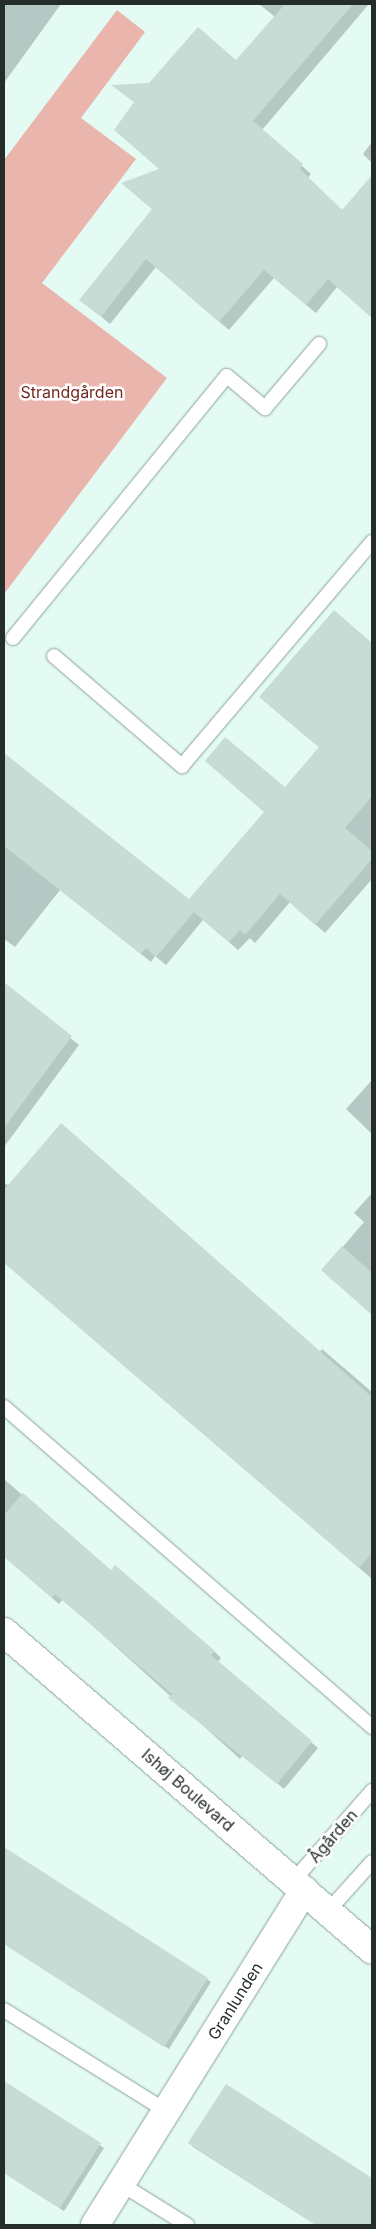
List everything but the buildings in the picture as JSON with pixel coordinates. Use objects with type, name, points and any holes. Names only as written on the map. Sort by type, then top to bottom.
[{"type":"street","name":"Ishøj Boulevard","points":[[4,1632],[372,1950]]},
{"type":"street","name":"Granlunden","points":[[95,2225],[166,2111],[299,1885]]},
{"type":"lane","points":[[14,638],[227,376],[265,408],[319,344]]},
{"type":"lane","points":[[54,656],[182,766],[372,542]]},
{"type":"lane","points":[[4,1407],[372,1727]]},
{"type":"lane","name":"Ågården","points":[[299,1885],[372,1791]]},
{"type":"lane","points":[[328,1911],[372,1862]]},
{"type":"lane","points":[[4,2010],[166,2111]]},
{"type":"lane","points":[[121,2184],[187,2225]]},
{"type":"green space","name":"Strandgården","points":[[117,10],[145,32],[81,118],[136,159],[42,283],[167,378],[4,594],[4,160]]}]
